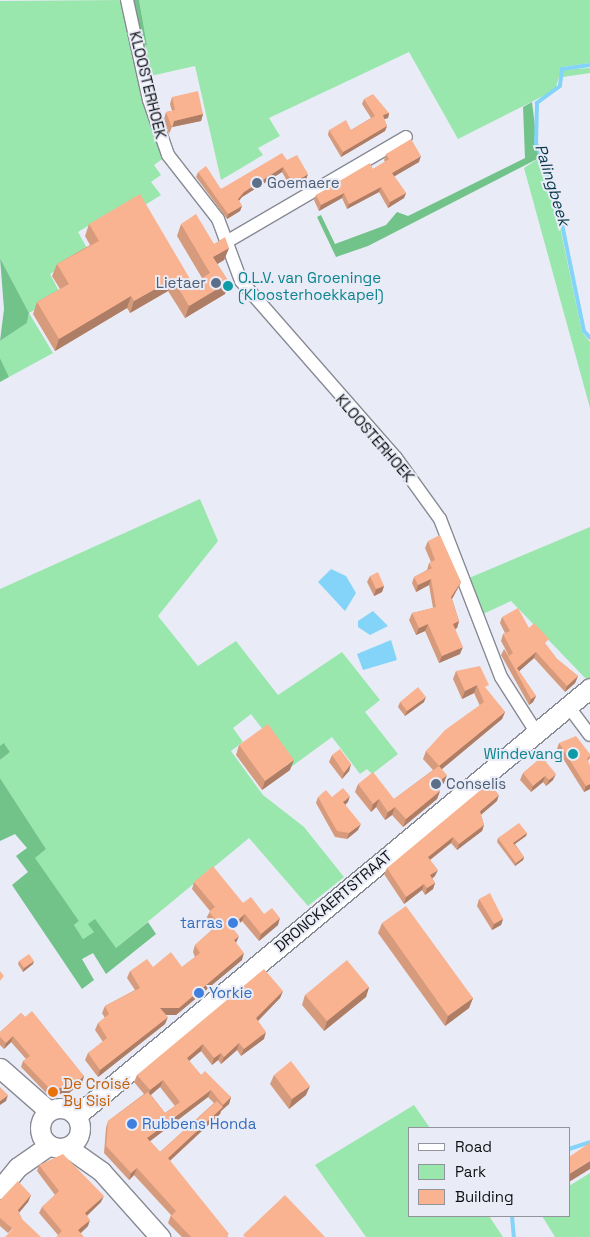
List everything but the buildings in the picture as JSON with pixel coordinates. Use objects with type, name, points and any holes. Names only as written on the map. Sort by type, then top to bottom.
[{"type":"main road","name":"DRONCKAERTSTRAAT","points":[[76,1116],[590,688]]},
{"type":"main road","points":[[0,1068],[19,1088],[54,1133],[101,1171],[160,1237]]},
{"type":"main road","points":[[0,1189],[18,1167],[54,1133],[76,1116],[64,1108],[54,1133]]},
{"type":"street","name":"KLOOSTERHOEK","points":[[128,0],[160,137],[168,156],[218,219],[228,241],[241,282],[396,458],[440,519],[502,677],[536,732]]},
{"type":"street","points":[[228,241],[406,138]]},
{"type":"street","points":[[568,706],[590,734]]},
{"type":"green space","points":[[123,0],[137,76],[151,129],[165,157],[154,165],[161,175],[151,182],[161,195],[142,207],[136,197],[78,232],[88,250],[50,274],[61,295],[29,313],[0,258],[0,1]]},
{"type":"green space","points":[[131,0],[139,0],[147,45],[141,46]]},
{"type":"green space","points":[[139,0],[590,0],[590,63],[562,67],[555,90],[458,139],[409,52],[269,118],[280,136],[258,148],[263,155],[221,180],[195,66],[146,77],[141,46],[147,45]]},
{"type":"green space","points":[[590,68],[590,73],[563,77],[562,70]]},
{"type":"green space","points":[[532,102],[539,158],[368,246],[336,257],[317,217],[321,215],[335,244],[386,225],[397,212],[408,216],[525,158],[523,107]]},
{"type":"green space","points":[[539,158],[555,203],[582,332],[590,342],[590,408],[524,168]]},
{"type":"green space","points":[[0,258],[29,313],[27,323],[0,341],[4,309]]},
{"type":"green space","points":[[29,313],[53,353],[9,377],[0,358],[0,341],[27,323]]},
{"type":"green space","points":[[0,358],[9,377],[0,382]]},
{"type":"green space","points":[[200,499],[218,541],[158,616],[198,666],[236,641],[278,695],[342,652],[380,700],[365,712],[398,754],[372,774],[367,769],[360,774],[332,737],[291,767],[251,714],[233,728],[243,742],[231,751],[263,795],[304,827],[344,877],[308,906],[249,838],[116,948],[94,932],[83,939],[74,925],[79,921],[34,858],[46,849],[0,778],[0,760],[10,752],[5,744],[0,746],[0,589]]},
{"type":"green space","points":[[590,527],[590,677],[587,680],[511,601],[481,615],[469,578]]},
{"type":"green space","points":[[4,743],[10,752],[0,760],[0,746]]},
{"type":"green space","points":[[0,778],[46,849],[35,858],[79,921],[74,925],[83,939],[94,932],[88,924],[95,919],[116,948],[148,922],[156,934],[106,974],[93,953],[82,959],[94,980],[82,989],[12,885],[28,872],[16,856],[27,848],[15,834],[0,841]]},
{"type":"green space","points":[[414,1105],[429,1127],[408,1127],[408,1217],[490,1217],[503,1237],[366,1237],[315,1165]]},
{"type":"green space","points":[[590,1173],[590,1237],[555,1237],[543,1217],[570,1217],[570,1185]]},
{"type":"water","points":[[331,569],[346,576],[356,593],[345,611],[318,582]]},
{"type":"water","points":[[373,611],[388,626],[370,635],[358,627],[358,621]]},
{"type":"water","points":[[391,640],[397,660],[363,670],[357,654]]},
{"type":"waterway","name":"Palingbeek","points":[[590,65],[562,69],[560,86],[537,103],[536,143],[557,200],[584,331],[590,338]]},
{"type":"waterway","points":[[570,1149],[590,1142]]},
{"type":"waterway","points":[[512,1217],[514,1237]]},
{"type":"place","name":"Goemaere","points":[[257,183]]},
{"type":"place","name":"Lietaer","points":[[216,283]]},
{"type":"place","name":"O.L.V. van Groeninge (Kloosterhoekkapel)","points":[[228,286]]},
{"type":"place","name":"Windevang","points":[[573,754]]},
{"type":"place","name":"Conselis","points":[[436,784]]},
{"type":"place","name":"tarras","points":[[233,923]]},
{"type":"place","name":"Yorkie","points":[[199,993]]},
{"type":"place","name":"De Croisé By Sisi","points":[[53,1092]]},
{"type":"place","name":"Rubbens Honda","points":[[132,1124]]}]
